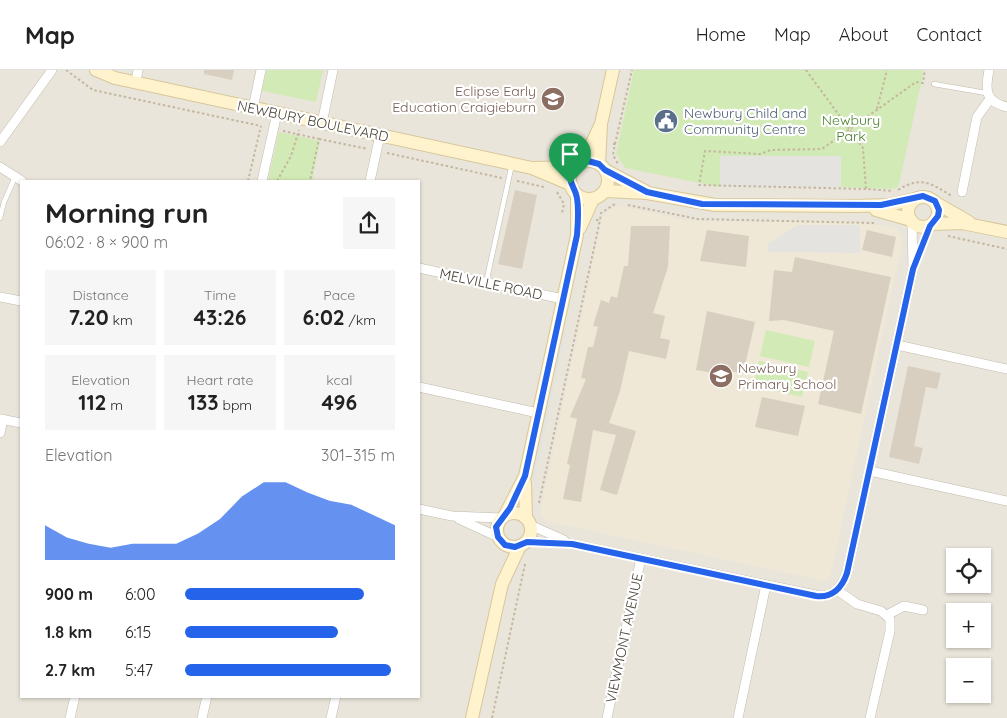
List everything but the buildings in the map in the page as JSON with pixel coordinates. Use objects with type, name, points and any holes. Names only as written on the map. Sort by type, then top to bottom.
[{"type":"street","points":[[0,142],[52,70]]},
{"type":"street","name":"NEWBURY BOULEVARD","points":[[96,70],[115,78],[137,76],[254,108],[512,163],[532,168],[574,189]]},
{"type":"street","points":[[254,108],[261,70]]},
{"type":"street","points":[[322,122],[333,70]]},
{"type":"street","points":[[605,191],[608,181],[602,167],[601,124],[613,70]]},
{"type":"street","points":[[962,192],[977,117],[988,96],[989,70]]},
{"type":"street","points":[[988,96],[1007,107]]},
{"type":"street","points":[[262,180],[277,113]]},
{"type":"street","points":[[577,235],[574,189],[570,178],[601,124]]},
{"type":"street","points":[[370,180],[380,135]]},
{"type":"street","points":[[579,165],[602,167],[647,192]]},
{"type":"street","name":"NEWBURY BOULEVARD","points":[[532,168],[579,165]]},
{"type":"street","points":[[0,167],[18,179]]},
{"type":"street","points":[[574,189],[593,199]]},
{"type":"street","points":[[472,718],[502,584],[530,534],[525,476],[577,235],[593,199],[605,191],[647,192],[715,205],[856,206],[889,205],[926,196],[936,204],[976,225]]},
{"type":"street","points":[[913,269],[911,221],[908,208],[914,200]]},
{"type":"street","points":[[452,516],[510,547],[523,544],[572,544],[820,596],[826,596],[837,590],[847,573],[913,269],[931,225],[938,216],[936,204]]},
{"type":"street","points":[[856,206],[886,212],[911,221],[921,227],[931,225],[976,225],[1007,232]]},
{"type":"street","name":"MELVILLE ROAD","points":[[420,268],[563,300]]},
{"type":"street","points":[[0,297],[20,302]]},
{"type":"street","points":[[897,345],[1007,369]]},
{"type":"street","points":[[420,387],[538,413]]},
{"type":"street","points":[[0,433],[2,419],[20,423]]},
{"type":"street","points":[[870,471],[1007,501]]},
{"type":"street","points":[[502,584],[500,540],[496,527],[525,476]]},
{"type":"street","points":[[420,509],[452,516],[503,516],[514,512],[528,522],[572,544]]},
{"type":"street","name":"VIEWMONT AVENUE","points":[[607,718],[641,558]]},
{"type":"street","points":[[738,718],[766,585]]},
{"type":"street","points":[[837,590],[858,604],[881,611],[890,620],[890,631],[870,718]]},
{"type":"street","points":[[887,615],[904,606],[923,610]]},
{"type":"street","points":[[70,718],[75,698]]},
{"type":"street","points":[[202,718],[207,698]]},
{"type":"street","points":[[331,718],[336,698]]},
{"type":"lane","points":[[934,84],[988,96]]},
{"type":"lane","points":[[486,283],[512,163]]},
{"type":"lane","points":[[0,218],[4,202],[18,179]]},
{"type":"path","points":[[66,70],[93,90],[548,188]]},
{"type":"path","points":[[615,144],[632,70]]},
{"type":"path","points":[[806,70],[863,148],[866,189]]},
{"type":"path","points":[[877,109],[887,70]]},
{"type":"path","points":[[895,191],[699,185],[705,151],[760,154],[771,150],[817,150],[825,148],[916,82],[922,83],[925,70]]},
{"type":"path","points":[[278,180],[291,156],[301,118]]},
{"type":"path","points":[[248,180],[260,126]]},
{"type":"path","points":[[310,180],[319,138]]},
{"type":"path","points":[[624,204],[698,219],[878,223]]},
{"type":"path","points":[[537,508],[600,220]]},
{"type":"path","points":[[945,236],[1007,249]]},
{"type":"path","points":[[492,718],[526,561]]},
{"type":"shaded area","points":[[0,70],[1007,70],[1007,718],[0,718]]},
{"type":"shaded area","points":[[720,156],[841,156],[841,187],[720,187]]},
{"type":"shaded area","name":"Newbury Primary School","points":[[618,205],[690,221],[860,223],[896,228],[903,239],[830,577],[824,581],[545,521],[540,513],[603,216]]},
{"type":"shaded area","points":[[798,225],[860,225],[860,253],[768,252],[768,244]]},
{"type":"shaded area","points":[[563,328],[566,332],[534,480],[529,485]]},
{"type":"green space","points":[[267,70],[323,70],[316,102],[262,91]]},
{"type":"green space","name":"Newbury Park","points":[[634,70],[924,70],[899,184],[897,188],[891,189],[720,187],[625,168],[616,154]]},
{"type":"green space","points":[[279,132],[320,141],[312,180],[268,180]]},
{"type":"green space","points":[[766,330],[815,341],[809,367],[760,356]]},
{"type":"green space","points":[[759,361],[808,372],[802,397],[753,386]]},
{"type":"place","name":"Eclipse Early Education Craigieburn","points":[[553,99]]},
{"type":"place","name":"Newbury Child and Community Centre","points":[[666,121]]},
{"type":"place","name":"Newbury Primary School","points":[[721,376]]},
{"type":"route","points":[[588,161],[599,164],[605,170],[647,192],[702,204],[856,206],[897,204],[923,196],[935,201],[939,210],[938,216],[930,226],[913,269],[847,573],[842,585],[831,594],[816,596],[572,544],[527,542],[520,546],[510,547],[499,540],[496,532],[498,522],[510,508],[525,476],[577,235],[577,195],[570,184],[570,178],[575,167],[580,163],[588,161]]}]
